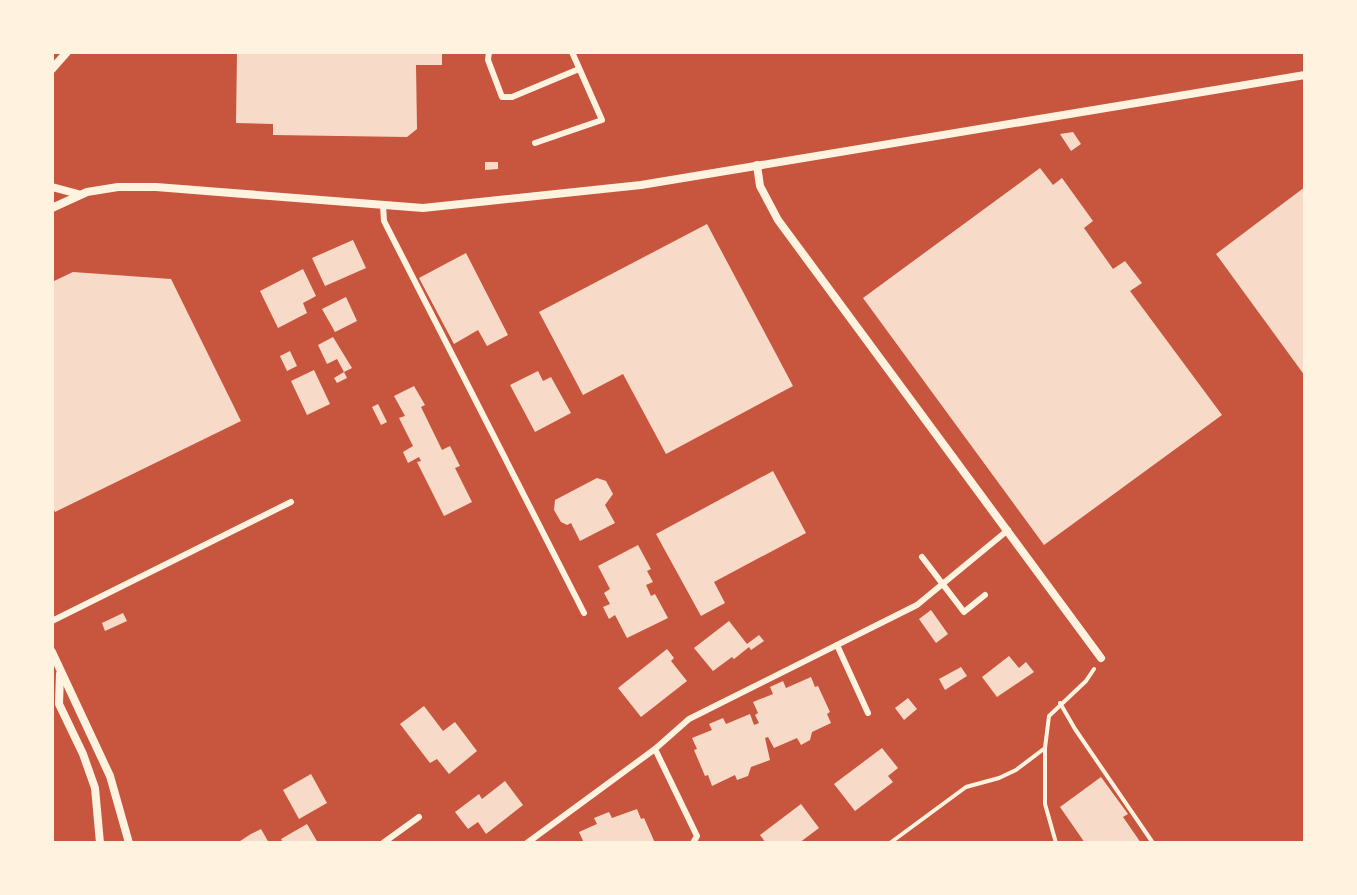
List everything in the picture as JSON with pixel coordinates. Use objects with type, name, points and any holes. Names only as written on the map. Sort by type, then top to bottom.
[{"type":"street","points":[[52,69],[67,52]]},
{"type":"street","points":[[52,208],[78,194],[118,187],[156,187],[423,208],[610,188],[1305,75]]},
{"type":"street","points":[[757,165],[760,186],[778,220],[1101,658]]},
{"type":"street","points":[[52,187],[78,194]]},
{"type":"street","points":[[52,652],[110,776],[129,843]]},
{"type":"street","points":[[60,674],[59,704],[95,788],[100,843]]},
{"type":"lane","points":[[489,52],[488,60],[502,97],[512,97],[579,69]]},
{"type":"lane","points":[[535,143],[602,120],[572,52]]},
{"type":"lane","points":[[383,205],[384,221],[584,613]]},
{"type":"lane","points":[[52,621],[291,502]]},
{"type":"lane","points":[[527,843],[655,749],[689,719],[917,605],[1008,530]]},
{"type":"lane","points":[[922,557],[964,612],[985,595]]},
{"type":"lane","points":[[837,645],[868,713]]},
{"type":"lane","points":[[655,749],[697,836],[693,843]]},
{"type":"lane","points":[[383,843],[419,817]]},
{"type":"path","points":[[1056,843],[1045,804],[1045,748],[1049,716],[1086,681],[1101,658]]},
{"type":"path","points":[[1060,703],[1153,843]]},
{"type":"path","points":[[890,843],[966,787],[1016,770],[1045,748]]},
{"type":"building","points":[[237,52],[442,52],[442,65],[416,65],[417,129],[407,137],[273,135],[273,124],[236,123]]},
{"type":"building","points":[[1073,132],[1081,144],[1071,151],[1060,134]]},
{"type":"building","points":[[485,162],[498,162],[498,169],[485,170]]},
{"type":"building","points":[[1040,168],[1053,185],[1062,178],[1093,221],[1084,228],[1113,269],[1125,261],[1142,283],[1130,291],[1222,415],[1044,545],[863,298]]},
{"type":"building","points":[[1305,187],[1305,376],[1216,254]]},
{"type":"building","points":[[707,224],[793,386],[666,454],[623,374],[583,395],[539,312]]},
{"type":"building","points":[[353,240],[366,268],[325,286],[312,258]]},
{"type":"building","points":[[466,253],[508,335],[487,346],[478,330],[454,344],[419,278]]},
{"type":"building","points":[[303,269],[316,296],[303,303],[307,313],[278,328],[260,291]]},
{"type":"building","points":[[73,272],[171,279],[241,421],[55,512],[52,506],[52,282]]},
{"type":"building","points":[[346,297],[357,321],[335,332],[322,309]]},
{"type":"building","points":[[333,337],[352,368],[344,372],[337,359],[327,364],[318,345]]},
{"type":"building","points":[[290,351],[297,366],[287,371],[280,356]]},
{"type":"building","points":[[314,370],[330,404],[307,415],[291,381]]},
{"type":"building","points":[[538,371],[543,381],[551,377],[571,413],[535,432],[510,385]]},
{"type":"building","points":[[344,372],[347,378],[337,383],[334,378]]},
{"type":"building","points":[[414,386],[425,405],[421,407],[442,450],[450,446],[460,466],[455,468],[472,502],[444,516],[417,462],[421,461],[419,457],[408,463],[403,452],[413,446],[399,418],[405,416],[394,396]]},
{"type":"building","points":[[378,404],[387,422],[381,425],[372,407]]},
{"type":"building","points":[[773,471],[806,533],[714,582],[725,603],[701,616],[656,534]]},
{"type":"building","points":[[597,478],[606,481],[613,494],[605,505],[615,523],[580,541],[571,523],[561,522],[554,510],[555,500]]},
{"type":"building","points":[[638,545],[651,569],[647,571],[653,582],[646,585],[651,596],[655,594],[668,618],[627,638],[615,615],[609,619],[603,607],[610,604],[604,593],[610,589],[598,566]]},
{"type":"building","points":[[931,610],[948,634],[936,643],[919,619]]},
{"type":"building","points":[[123,613],[127,621],[105,631],[102,623]]},
{"type":"building","points":[[729,621],[747,644],[759,635],[764,641],[751,650],[749,647],[734,659],[732,657],[713,671],[694,648]]},
{"type":"building","points":[[667,649],[674,658],[671,661],[687,681],[641,717],[618,688]]},
{"type":"building","points":[[1009,656],[1019,668],[1026,662],[1034,672],[997,697],[982,677]]},
{"type":"building","points":[[961,667],[967,676],[945,690],[939,679]]},
{"type":"building","points":[[811,677],[830,712],[827,714],[831,723],[812,732],[810,740],[801,745],[797,738],[774,748],[768,737],[765,738],[770,760],[751,767],[748,776],[737,780],[735,775],[712,786],[694,750],[697,749],[692,738],[712,730],[709,724],[723,718],[726,724],[750,714],[754,725],[759,723],[753,702],[773,694],[770,687],[783,681],[786,688]]},
{"type":"building","points":[[908,698],[917,709],[904,720],[895,708]]},
{"type":"building","points":[[424,706],[443,731],[455,722],[477,751],[449,774],[437,759],[430,763],[400,724]]},
{"type":"building","points":[[882,748],[898,768],[888,776],[893,782],[855,811],[834,784]]},
{"type":"building","points":[[311,774],[327,803],[299,819],[283,790]]},
{"type":"building","points":[[1101,777],[1128,814],[1123,817],[1141,843],[1085,843],[1060,807]]},
{"type":"building","points":[[505,781],[523,805],[486,834],[478,822],[468,829],[455,812],[479,794],[482,799]]},
{"type":"building","points":[[801,804],[819,828],[799,843],[766,843],[760,835]]},
{"type":"building","points":[[637,809],[655,843],[584,843],[579,832],[597,824],[594,818],[609,812],[612,818]]},
{"type":"building","points":[[307,824],[318,843],[283,843],[281,839]]},
{"type":"building","points":[[261,829],[269,843],[237,843],[251,834]]}]
